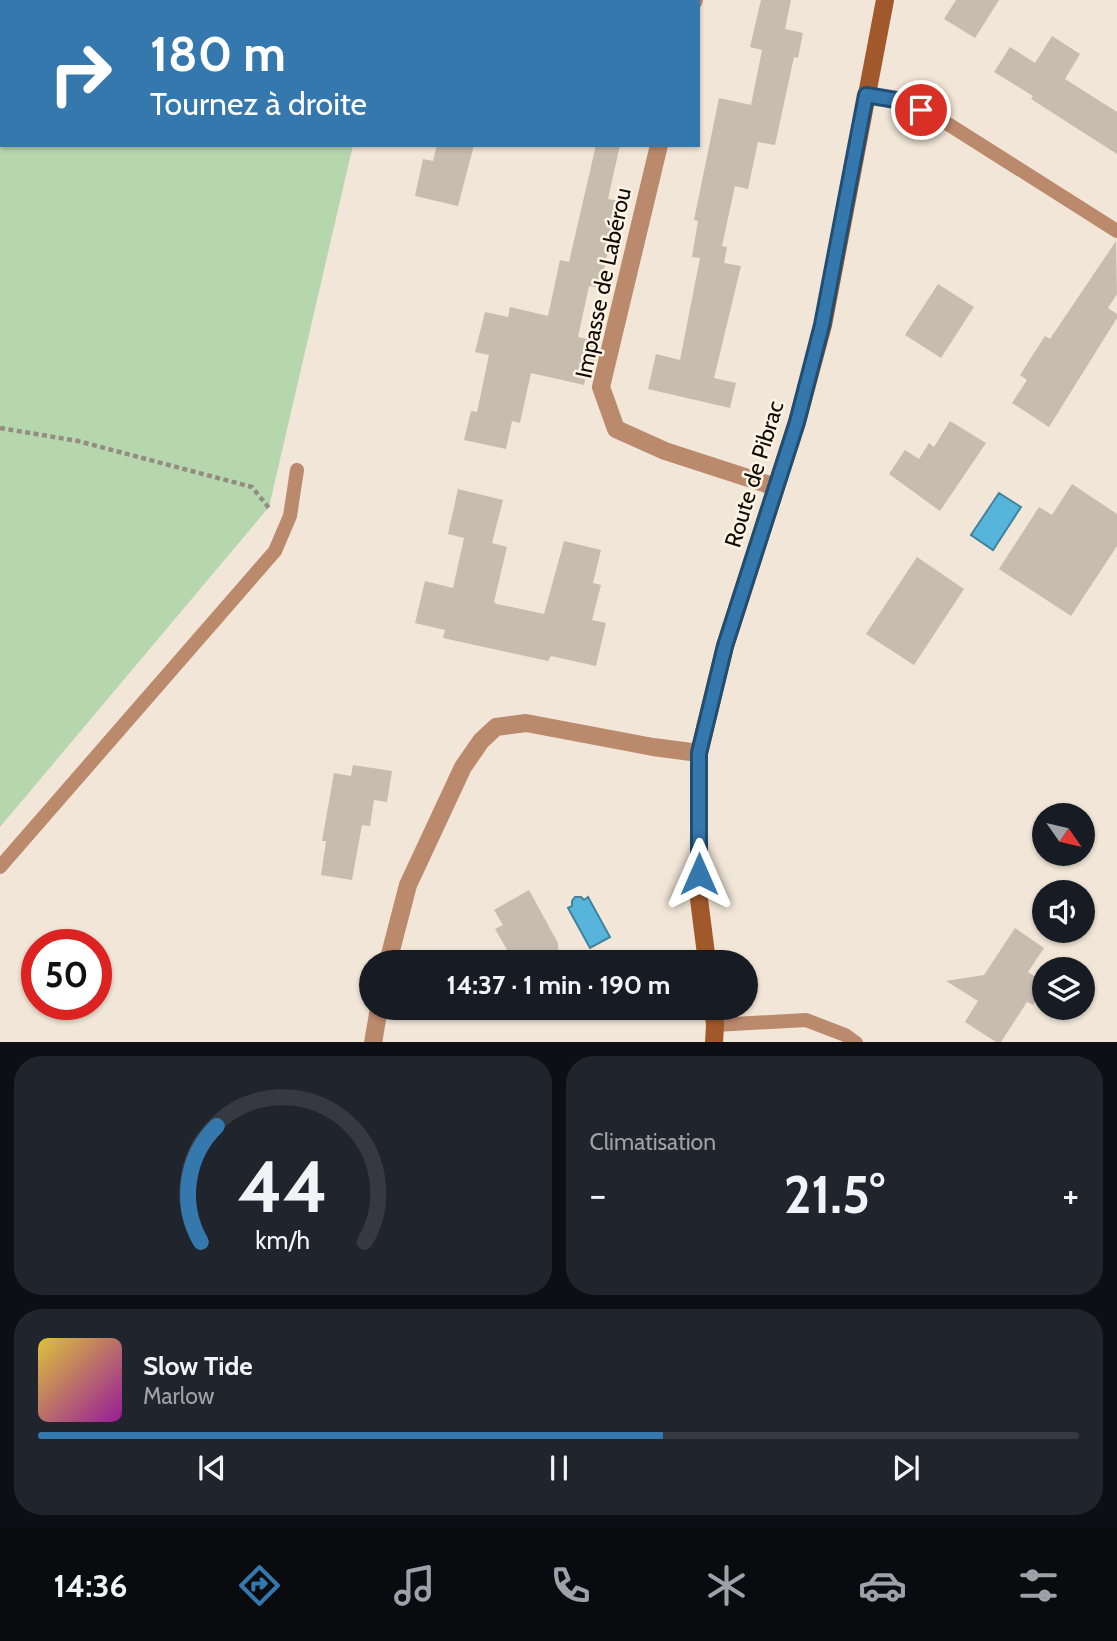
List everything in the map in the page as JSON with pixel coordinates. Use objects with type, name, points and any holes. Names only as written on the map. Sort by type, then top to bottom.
[{"type":"main road","name":"Route de Pibrac","points":[[705,950],[699,899],[699,753],[725,646],[797,422],[822,325],[885,0]]},
{"type":"street","name":"Impasse de Labérou","points":[[659,147],[601,387],[616,429],[664,451],[776,487]]},
{"type":"street","points":[[391,950],[408,885],[463,767],[481,741],[496,727],[526,723],[699,753]]},
{"type":"street","points":[[373,1042],[377,1020]]},
{"type":"lane","points":[[866,95],[902,101],[940,119],[1117,231]]},
{"type":"lane","points":[[0,867],[275,551],[290,516],[297,470]]},
{"type":"lane","points":[[714,1025],[806,1020],[856,1042]]},
{"type":"path","points":[[0,428],[78,441],[252,487],[276,517],[275,551]]},
{"type":"green space","points":[[0,147],[353,147],[269,507],[0,827]]},
{"type":"water","points":[[999,493],[1021,507],[993,550],[971,535]]},
{"type":"water","points":[[575,897],[584,900],[588,897],[610,937],[590,948],[568,908],[572,906]]},
{"type":"building","points":[[761,0],[791,0],[785,29],[803,33],[798,58],[794,57],[775,145],[758,142],[748,189],[735,186],[722,246],[727,247],[724,263],[741,266],[714,378],[736,383],[730,408],[648,389],[656,354],[680,360],[700,258],[692,257],[698,221],[694,220],[719,98],[751,105],[762,50],[750,47]]},
{"type":"building","points":[[956,0],[999,0],[975,38],[944,19]]},
{"type":"building","points":[[1052,36],[1080,54],[1065,79],[1117,112],[1117,154],[994,72],[1010,47],[1035,63]]},
{"type":"building","points":[[436,147],[473,147],[458,206],[415,196],[423,159],[433,161]]},
{"type":"building","points":[[596,147],[620,147],[608,199],[619,201],[600,288],[589,286],[578,337],[600,342],[594,366],[588,365],[584,385],[531,373],[520,423],[512,421],[506,449],[464,440],[471,411],[477,412],[489,355],[475,352],[485,312],[508,317],[510,307],[548,316],[560,260],[569,262]]},
{"type":"building","points":[[1116,241],[1117,294],[1108,308],[1117,314],[1117,318],[1049,427],[1012,403],[1027,380],[1020,375],[1045,336],[1050,339]]},
{"type":"building","points":[[938,284],[974,307],[941,358],[905,335]]},
{"type":"building","points":[[950,421],[986,443],[940,511],[889,474],[905,450],[919,459],[929,443],[934,447]]},
{"type":"building","points":[[1072,484],[1117,514],[1117,546],[1071,616],[999,569],[1039,507],[1052,515]]},
{"type":"building","points":[[458,489],[503,500],[492,543],[507,547],[494,602],[497,604],[544,614],[564,541],[601,550],[593,583],[601,585],[592,620],[606,623],[596,666],[551,656],[548,661],[443,638],[445,630],[415,623],[425,581],[453,588],[464,538],[448,534]]},
{"type":"building","points":[[917,557],[964,589],[914,665],[866,634]]},
{"type":"building","points":[[353,765],[392,771],[387,802],[374,800],[370,826],[362,825],[352,880],[321,875],[326,841],[322,841],[334,773],[351,776]]},
{"type":"building","points":[[529,890],[558,943],[558,950],[507,950],[495,929],[503,925],[494,910]]},
{"type":"building","points":[[1015,928],[1032,940],[1032,943],[1044,948],[1038,957],[1032,957],[1032,966],[1028,972],[1032,975],[1032,1004],[1027,1002],[1001,1042],[996,1042],[965,1022],[978,1001],[946,981],[984,975]]},
{"type":"route","points":[[699,874],[699,753],[725,646],[797,422],[822,325],[866,95],[902,101],[921,110]]}]
